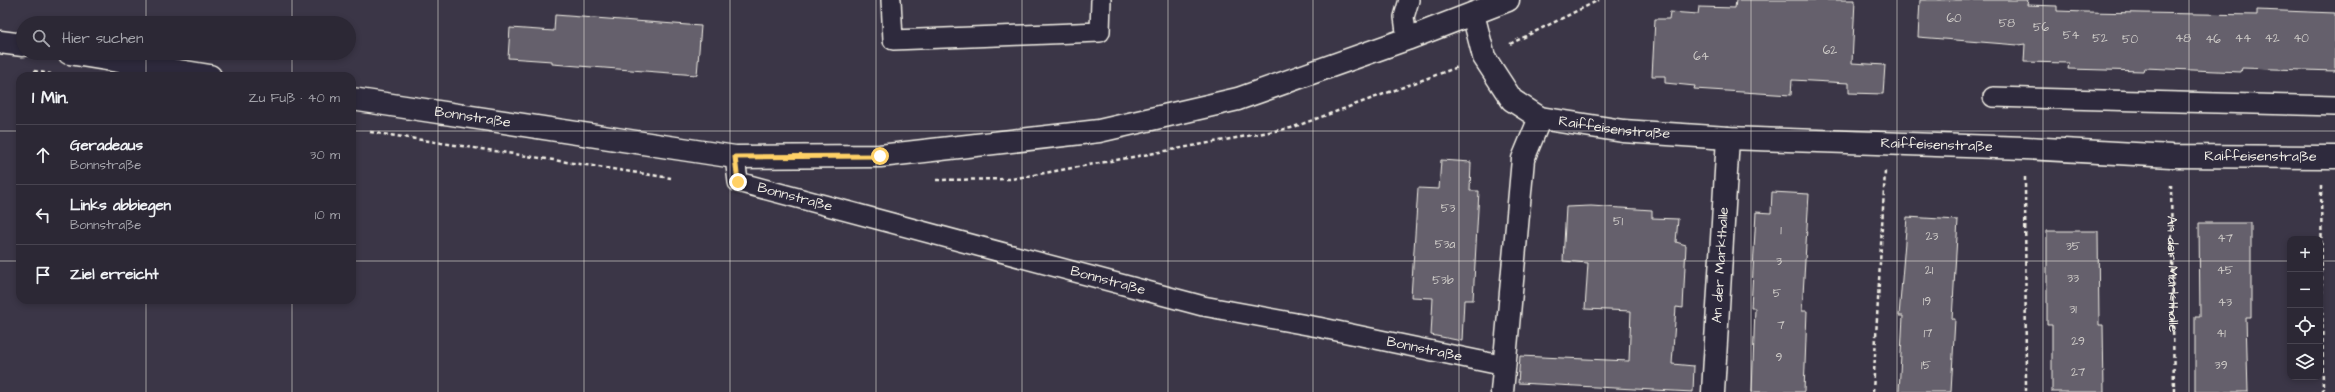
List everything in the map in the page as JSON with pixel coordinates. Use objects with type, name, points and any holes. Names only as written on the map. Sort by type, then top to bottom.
[{"type":"street","name":"Bonnstraße","points":[[356,100],[735,157],[880,156],[1099,132],[1238,99],[1407,39],[1508,0]]},
{"type":"street","name":"Raiffeisenstraße","points":[[1473,14],[1484,57],[1512,100],[1540,118],[1623,131],[1728,138],[1887,145],[2025,148],[2171,156],[2328,157]]},
{"type":"street","points":[[0,42],[16,44]]},
{"type":"street","points":[[112,60],[185,72]]},
{"type":"street","name":"Raiffeisenstraße","points":[[1502,392],[1506,366],[1523,159],[1540,118]]},
{"type":"street","name":"An der Markthalle","points":[[1713,392],[1728,138]]},
{"type":"lane","points":[[891,0],[893,40],[1100,32],[1101,0]]},
{"type":"lane","points":[[1407,39],[1404,17],[1409,0]]},
{"type":"lane","points":[[1993,97],[2335,106]]},
{"type":"lane","name":"Bonnstraße","points":[[735,157],[738,182],[1203,306],[1318,327],[1506,366]]},
{"type":"path","points":[[1588,0],[1590,5]]},
{"type":"path","points":[[1012,179],[1291,128],[1484,57],[1599,0]]},
{"type":"path","points":[[1873,392],[1887,145]]},
{"type":"path","points":[[2025,148],[2026,392]]},
{"type":"path","name":"An der Markthalle","points":[[2171,156],[2174,392]]},
{"type":"path","points":[[2324,392],[2328,157]]},
{"type":"building","points":[[1736,0],[1855,0],[1852,63],[1885,65],[1883,94],[1849,93],[1849,83],[1792,80],[1791,95],[1694,89],[1695,86],[1665,83],[1665,76],[1652,76],[1655,19],[1669,19],[1670,12],[1698,14],[1699,7],[1735,8]]},
{"type":"building","points":[[1920,0],[2028,0],[2027,5],[2057,6],[2057,11],[2086,12],[2257,15],[2257,10],[2335,13],[2335,71],[2242,68],[2241,72],[2144,68],[2143,71],[2068,69],[2069,63],[2024,62],[2025,44],[2018,45],[1918,37]]},
{"type":"building","points":[[555,15],[701,26],[697,75],[552,64],[552,61],[508,58],[510,28],[554,31]]},
{"type":"building","points":[[1441,160],[1471,162],[1470,191],[1479,191],[1473,300],[1464,300],[1462,341],[1431,335],[1433,298],[1411,297],[1418,188],[1439,189]]},
{"type":"building","points":[[1772,192],[1809,194],[1802,311],[1807,311],[1804,392],[1752,392],[1755,308],[1751,308],[1756,212],[1771,213]]},
{"type":"building","points":[[1591,206],[1652,210],[1652,218],[1678,219],[1676,242],[1686,245],[1683,308],[1676,307],[1672,364],[1694,366],[1693,392],[1518,383],[1520,356],[1629,361],[1631,311],[1585,309],[1588,263],[1563,261],[1566,207]]},
{"type":"building","points":[[1907,217],[1958,220],[1952,319],[1955,319],[1951,392],[1899,392],[1903,316],[1899,316]]},
{"type":"building","points":[[2199,223],[2251,223],[2251,317],[2246,317],[2248,392],[2195,392],[2195,317],[2200,317]]},
{"type":"building","points":[[2047,231],[2098,231],[2099,325],[2103,325],[2104,392],[2052,392],[2052,325],[2047,325]]},
{"type":"route","points":[[738,182],[735,157],[880,156]]}]
